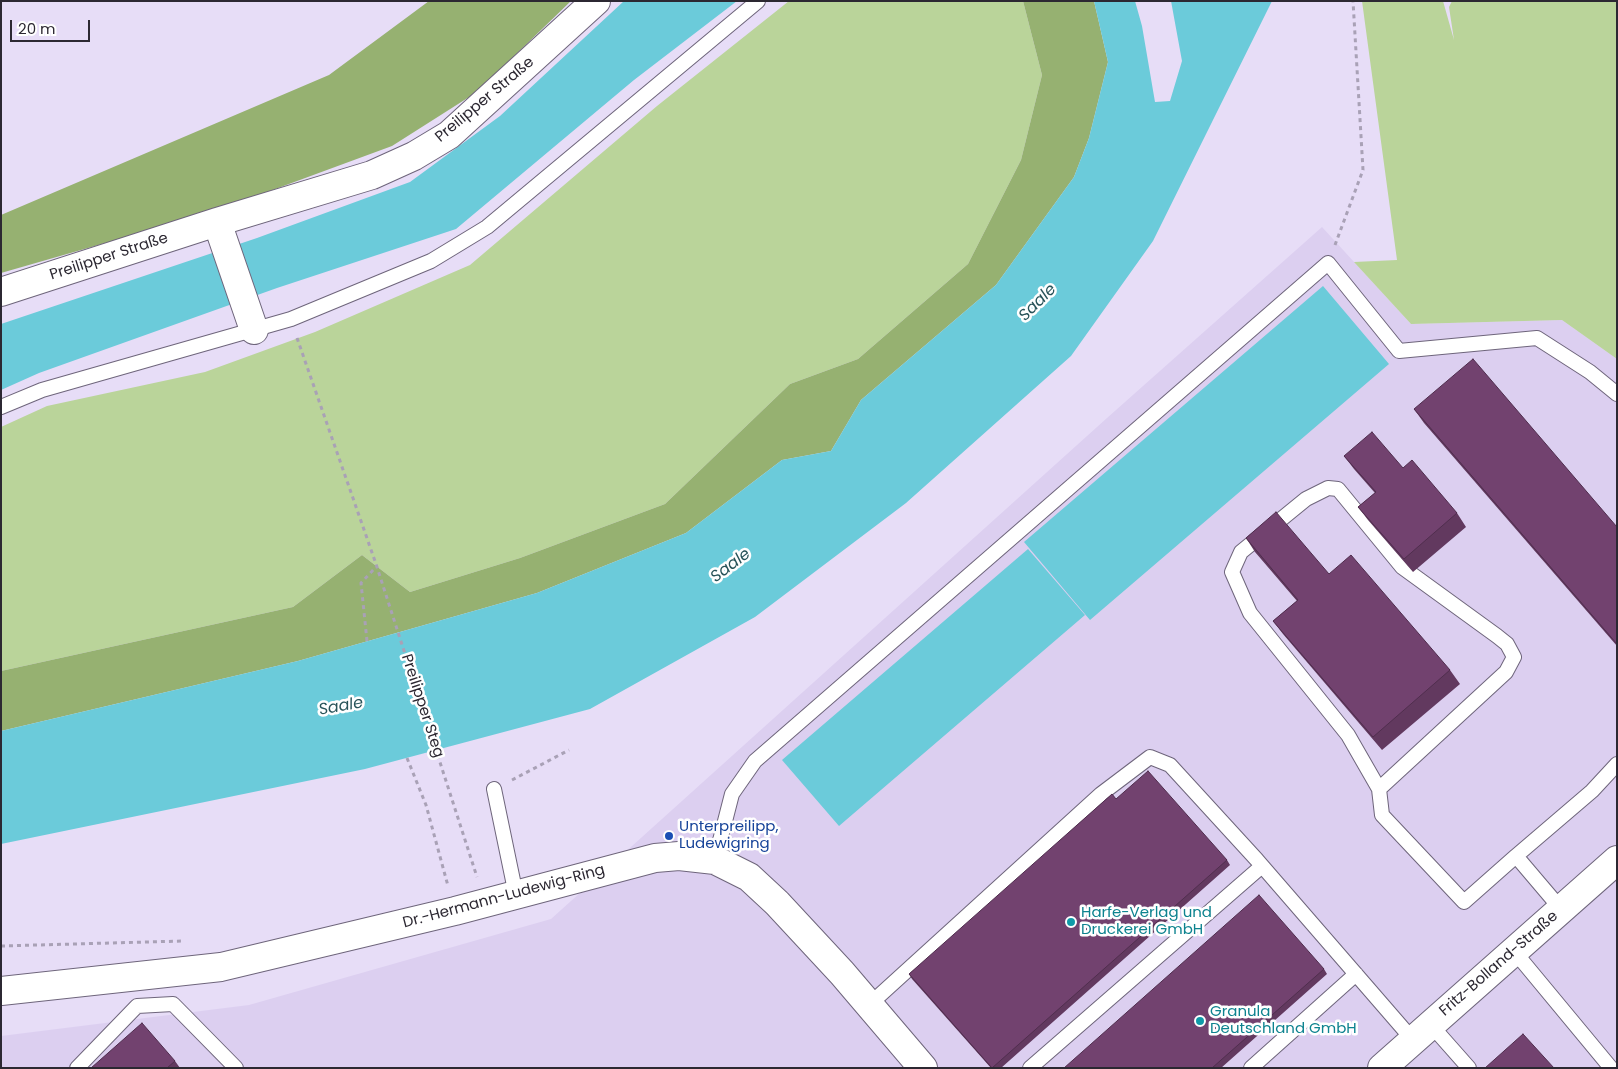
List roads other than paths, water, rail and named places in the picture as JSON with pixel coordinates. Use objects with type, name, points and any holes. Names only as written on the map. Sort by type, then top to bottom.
[{"type":"street","name":"Preilipper Straße","points":[[1,292],[220,230],[372,175],[414,156],[449,135],[469,118],[596,1]]},
{"type":"street","points":[[220,230],[251,321]]},
{"type":"street","name":"Dr.-Hermann-Ludewig-Ring","points":[[1,991],[221,967],[455,911],[513,883],[655,858],[679,856],[715,860],[749,877],[777,903],[923,1068]]},
{"type":"street","name":"Fritz-Bolland-Straße","points":[[1382,1068],[1617,860]]},
{"type":"lane","points":[[1,407],[42,390],[251,321],[291,319],[431,260],[487,227],[758,1]]},
{"type":"lane","points":[[715,860],[732,794],[755,761],[1328,263],[1399,351],[1537,338],[1590,372],[1617,394]]},
{"type":"lane","points":[[1379,789],[1506,672],[1514,656],[1507,644],[1497,636],[1402,567],[1338,489],[1328,488],[1306,499],[1241,552],[1232,572],[1250,613],[1348,734],[1379,789],[1382,815],[1464,902],[1592,791],[1617,764]]},
{"type":"lane","points":[[869,1005],[1101,794],[1150,757],[1170,765],[1262,866],[1356,974],[1422,1032],[1469,1068]]},
{"type":"lane","points":[[494,789],[513,883]]},
{"type":"lane","points":[[1516,856],[1561,909]]},
{"type":"lane","points":[[1030,1068],[1262,866]]},
{"type":"lane","points":[[1514,952],[1611,1068]]},
{"type":"lane","points":[[1251,1068],[1356,974]]},
{"type":"lane","points":[[77,1068],[137,1006],[173,1004],[236,1068]]},
{"type":"water","points":[[624,1],[737,1],[634,80],[456,229],[277,288],[39,373],[1,390],[1,324],[257,238],[410,182],[500,116]]},
{"type":"water","name":"Saale","points":[[1094,1],[1135,1],[1142,26],[1155,102],[1170,101],[1182,61],[1171,1],[1272,1],[1153,241],[1071,356],[906,503],[755,617],[590,709],[365,769],[1,844],[1,731],[298,661],[537,593],[686,533],[782,460],[831,451],[861,400],[996,285],[1074,177],[1089,138],[1108,62]]},
{"type":"water","points":[[1323,286],[1389,364],[1090,620],[1024,542]]},
{"type":"water","points":[[1028,549],[1085,615],[839,826],[782,760]]},
{"type":"place","name":"Unterpreilipp, Ludewigring","points":[[669,836]]},
{"type":"place","name":"Harfe-Verlag und Druckerei GmbH","points":[[1071,922]]},
{"type":"place","name":"Granula Deutschland GmbH","points":[[1200,1021]]}]
